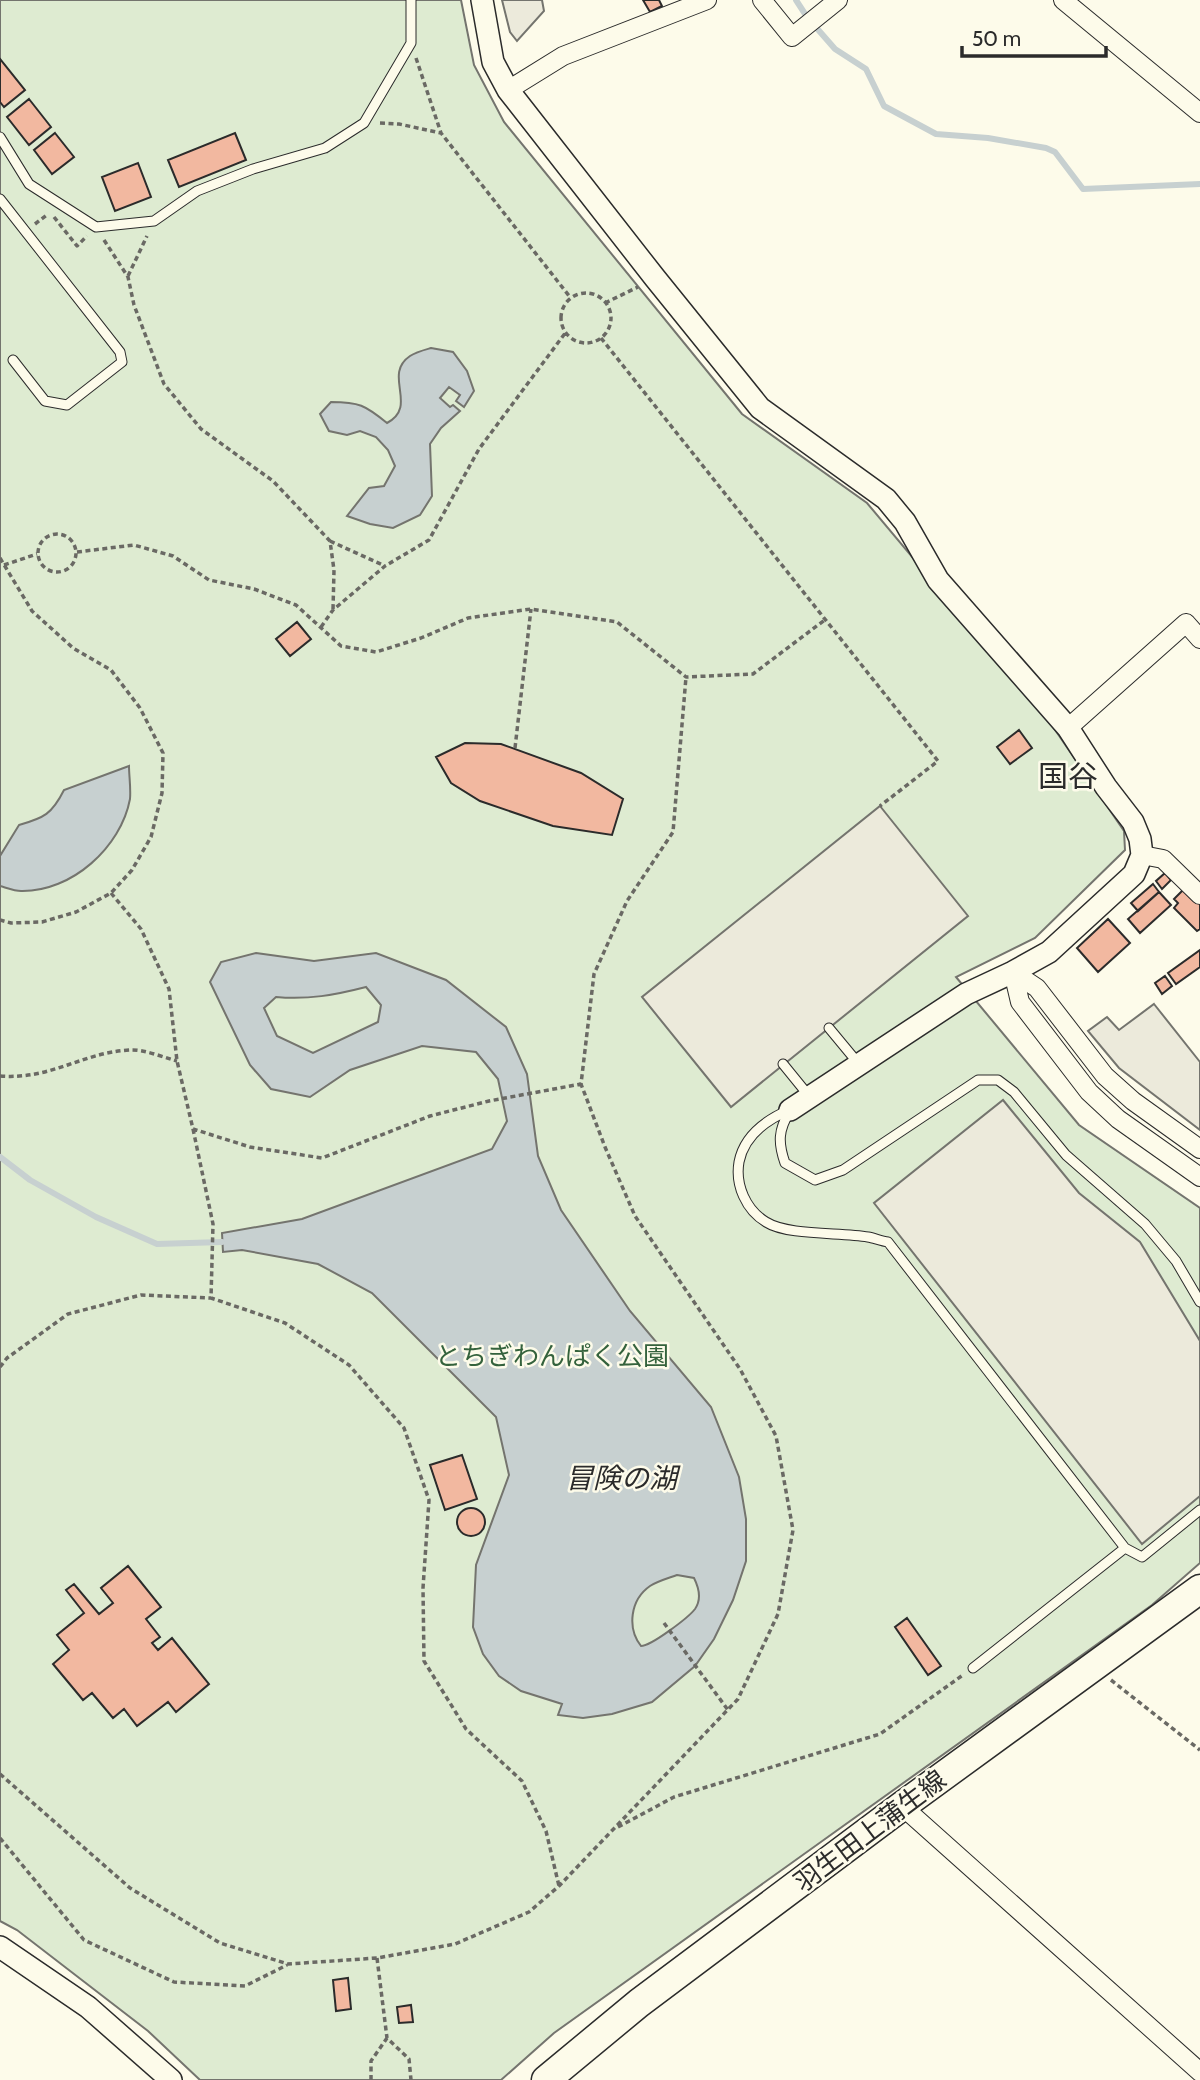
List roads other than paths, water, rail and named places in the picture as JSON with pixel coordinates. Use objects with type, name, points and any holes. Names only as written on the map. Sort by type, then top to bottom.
[{"type":"main road","name":"羽生田上蒲生線","points":[[545,2080],[639,2003],[902,1805],[1200,1589]]},
{"type":"street","points":[[482,0],[493,62],[508,90],[655,278],[760,408],[886,499],[905,522],[938,580],[1068,728],[1133,821],[1142,855],[1134,874],[1049,952],[965,994],[790,1110]]},
{"type":"street","points":[[508,90],[564,55],[707,0]]},
{"type":"street","points":[[762,0],[792,37],[838,0]]},
{"type":"street","points":[[1063,0],[1200,113]]},
{"type":"street","points":[[1068,728],[1185,623],[1200,639]]},
{"type":"street","points":[[1142,855],[1163,859],[1200,895]]},
{"type":"street","points":[[1013,972],[1037,988],[1105,1076],[1133,1101],[1200,1149]]},
{"type":"street","points":[[1013,972],[1020,1002],[1089,1092],[1118,1119],[1200,1177]]},
{"type":"street","points":[[902,1805],[1200,2073]]},
{"type":"street","points":[[0,1947],[88,2007],[172,2080]]},
{"type":"lane","points":[[0,137],[29,184],[96,227],[154,221],[197,191],[253,169],[325,148],[364,122],[411,43],[411,0]]},
{"type":"lane","points":[[0,199],[120,352],[122,362],[67,405],[45,401],[13,360]]},
{"type":"lane","points":[[829,1028],[859,1065]]},
{"type":"lane","points":[[783,1065],[810,1097]]},
{"type":"lane","points":[[790,1110],[781,1125],[778,1143],[785,1163],[815,1180],[843,1170],[978,1080],[998,1080],[1014,1093],[1066,1155],[1145,1224],[1176,1261],[1200,1302]]},
{"type":"lane","points":[[790,1110],[776,1116],[751,1135],[743,1147],[737,1178],[743,1196],[753,1211],[767,1223],[785,1229],[871,1237],[888,1242],[1125,1548],[1142,1557],[1200,1510]]},
{"type":"lane","points":[[973,1668],[1125,1548]]},
{"type":"water","points":[[431,348],[453,352],[467,371],[474,391],[464,407],[456,401],[460,395],[449,387],[440,398],[460,411],[441,428],[430,444],[432,496],[420,515],[393,528],[347,516],[369,488],[384,486],[395,466],[388,450],[376,437],[360,431],[347,435],[329,431],[320,414],[331,402],[348,403],[367,408],[387,423],[396,416],[400,408],[399,372],[402,364],[412,355]]},
{"type":"water","points":[[129,766],[130,799],[125,817],[105,849],[91,863],[76,875],[40,889],[19,891],[0,886],[0,856],[19,825],[46,814],[64,790]]},
{"type":"water","name":"冒険の湖","points":[[256,953],[314,961],[376,953],[446,980],[506,1027],[527,1074],[538,1156],[561,1210],[630,1311],[711,1407],[739,1477],[746,1519],[746,1561],[733,1600],[714,1639],[695,1666],[652,1702],[612,1714],[583,1718],[558,1715],[562,1704],[521,1691],[499,1676],[483,1654],[473,1627],[476,1565],[509,1475],[496,1417],[372,1293],[318,1264],[242,1250],[223,1252],[222,1233],[302,1219],[492,1149],[507,1121],[498,1079],[476,1052],[422,1046],[350,1070],[310,1097],[271,1089],[250,1065],[210,982],[221,962]],"holes":[[[366,987],[381,1005],[378,1022],[313,1053],[277,1036],[264,1008],[276,997],[321,996]],[[677,1575],[694,1578],[699,1594],[695,1609],[669,1631],[641,1646],[632,1623],[638,1599],[650,1586]]]},
{"type":"waterway","points":[[796,0],[835,49],[866,69],[884,106],[936,134],[988,138],[1046,148],[1055,152],[1083,189],[1200,184]]},
{"type":"waterway","points":[[0,1157],[30,1180],[96,1217],[157,1244],[222,1242]]},
{"type":"district","name":"国谷","points":[[1068,777]]},
{"type":"park label","name":"とちぎわんぱく公園","points":[[552,1356]]}]
